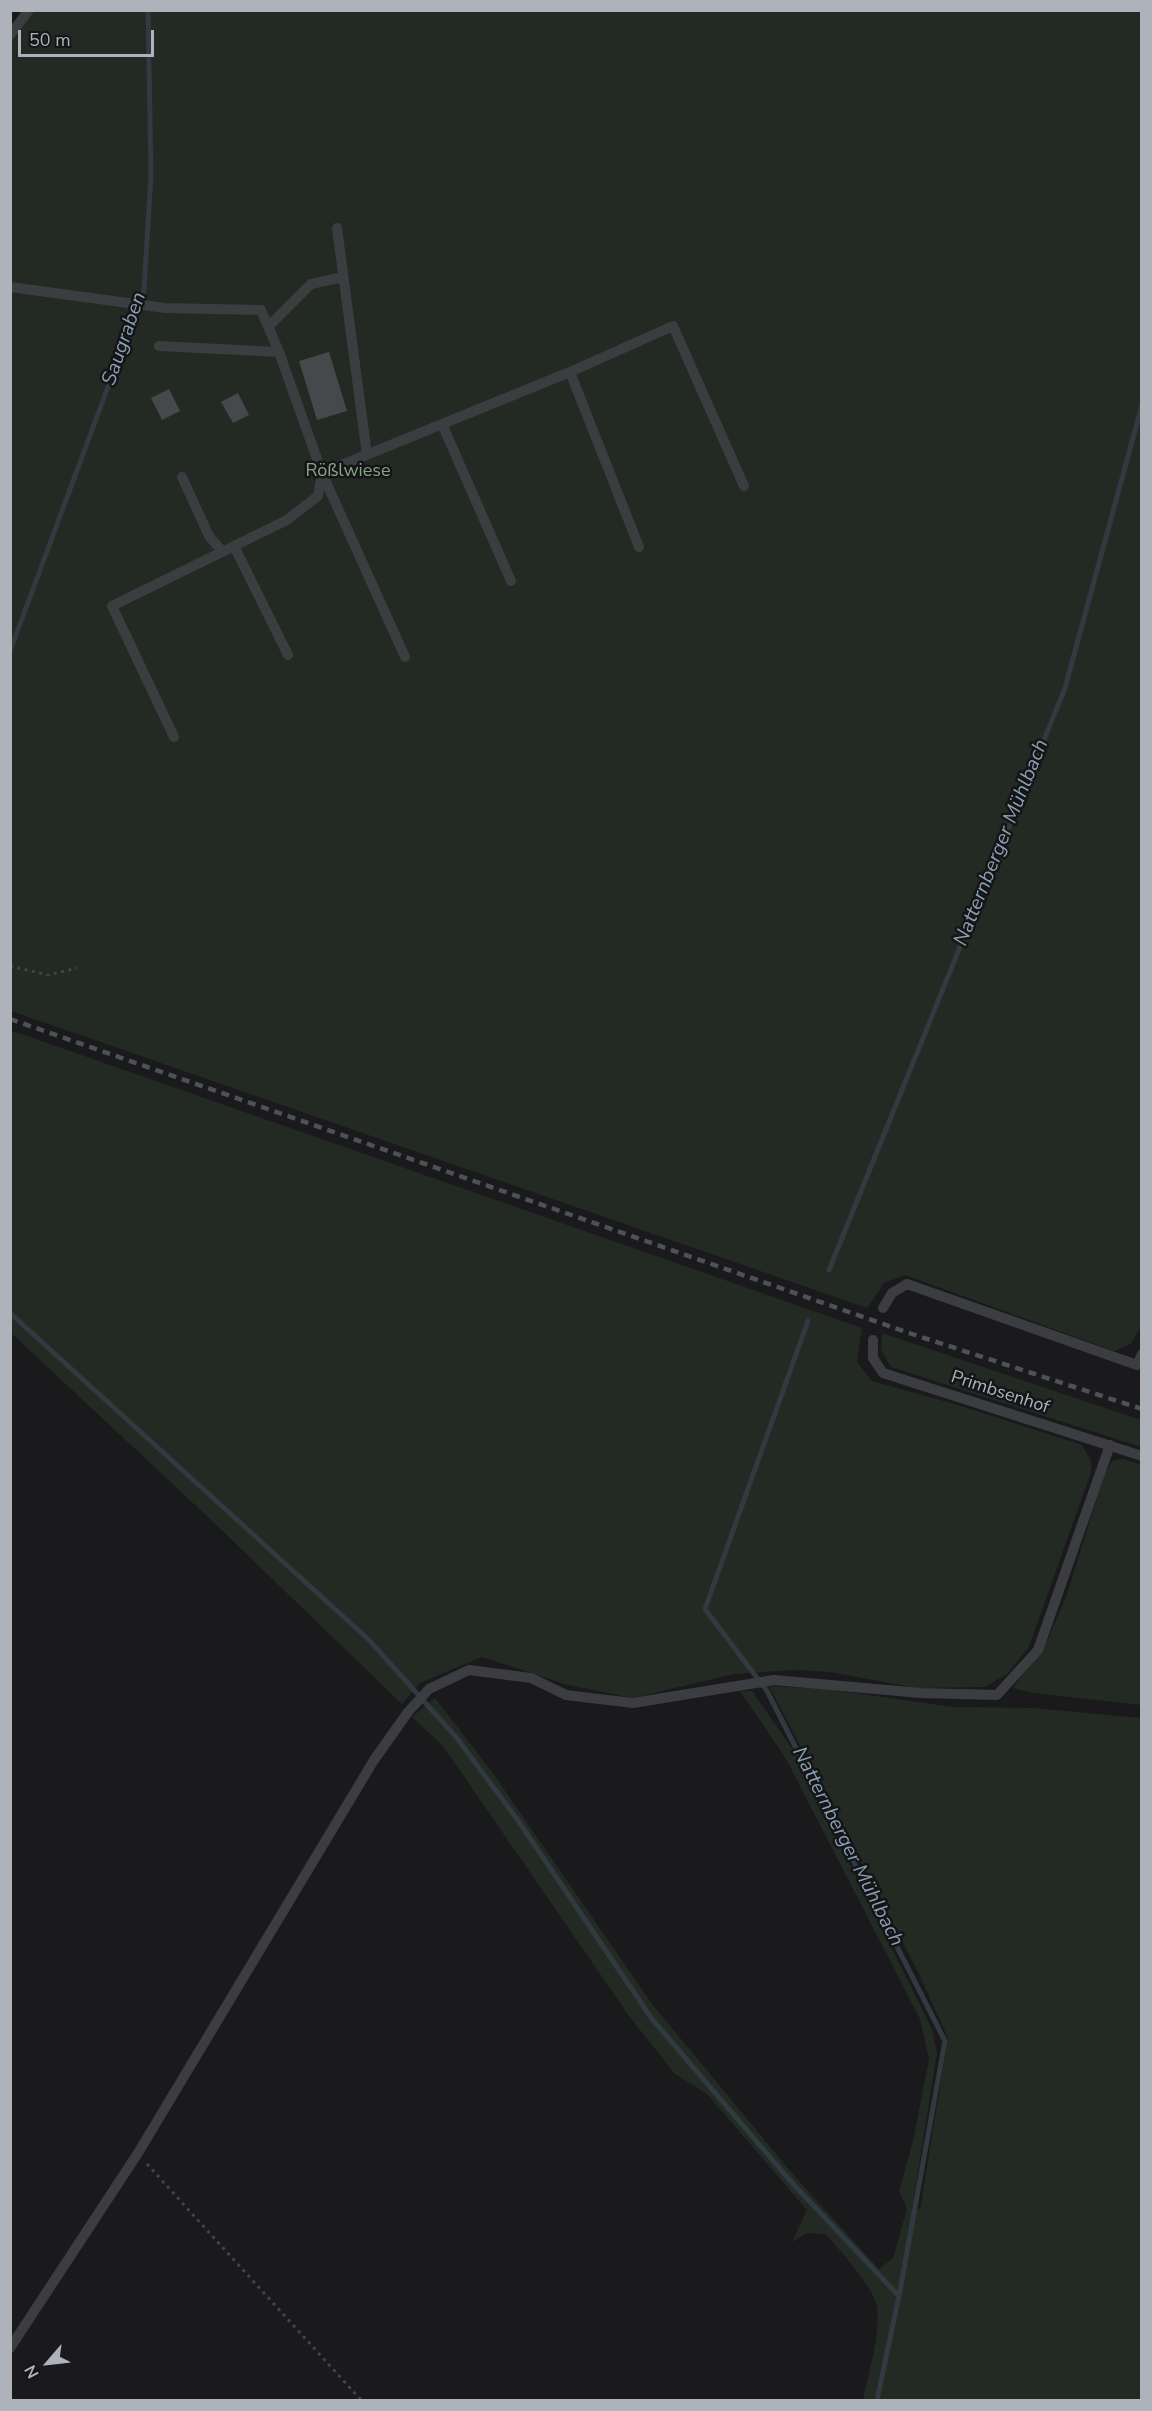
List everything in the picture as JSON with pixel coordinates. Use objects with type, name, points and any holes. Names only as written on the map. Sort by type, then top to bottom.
[{"type":"lane","points":[[10,34],[29,10]]},
{"type":"lane","points":[[337,228],[367,455]]},
{"type":"lane","points":[[268,327],[310,284],[343,277]]},
{"type":"lane","points":[[10,287],[165,308],[261,310],[279,352],[322,473],[405,657]]},
{"type":"lane","points":[[322,473],[570,372],[673,326],[744,486]]},
{"type":"lane","points":[[159,346],[279,352]]},
{"type":"lane","points":[[570,372],[639,547]]},
{"type":"lane","points":[[442,424],[511,581]]},
{"type":"lane","points":[[174,737],[112,606],[287,520],[318,496],[322,473]]},
{"type":"lane","points":[[182,477],[209,536],[223,552]]},
{"type":"lane","points":[[234,546],[288,655]]},
{"type":"lane","points":[[883,1308],[892,1293],[907,1284],[1139,1366],[1142,1354]]},
{"type":"lane","name":"Primbsenhof","points":[[873,1340],[873,1358],[883,1373],[1142,1456]]},
{"type":"lane","points":[[10,2348],[138,2153],[374,1760],[408,1712],[429,1689],[469,1670],[531,1678],[566,1695],[633,1703],[774,1680],[921,1693],[997,1695],[1038,1650],[1110,1446]]},
{"type":"path","points":[[10,966],[48,975],[77,968]]},
{"type":"path","points":[[138,2153],[361,2400]]},
{"type":"green space","name":"Rößlwiese","points":[[34,10],[1141,11],[1142,1324],[1131,1344],[1114,1351],[905,1275],[884,1283],[867,1308],[11,1011],[10,41]]},
{"type":"green space","points":[[10,1030],[862,1328],[857,1362],[872,1381],[958,1405],[1082,1445],[1091,1461],[1091,1472],[1029,1647],[1007,1674],[985,1687],[917,1688],[830,1672],[794,1670],[734,1674],[633,1698],[568,1685],[482,1657],[420,1683],[402,1704],[208,1517],[11,1333]]},
{"type":"green space","points":[[882,1333],[1141,1420],[1141,1447],[891,1367],[881,1350]]},
{"type":"green space","points":[[1123,1459],[1141,1465],[1141,1705],[1034,1693],[1013,1688],[1047,1641],[1066,1597],[1105,1473],[1113,1460]]},
{"type":"green space","points":[[769,1686],[826,1689],[952,1707],[1033,1708],[1141,1718],[1141,2400],[863,2400],[878,2318],[877,2307],[870,2289],[826,2234],[807,2233],[792,2242],[807,2210],[707,2094],[675,2074],[629,2016],[443,1746],[412,1717],[435,1698],[492,1772],[652,2004],[796,2178],[879,2269],[893,2258],[907,2209],[899,2191],[913,2141],[929,2059],[920,2019],[785,1757],[740,1691],[752,1691],[793,1750],[932,2029],[937,2053],[912,2209],[920,2209],[948,2038],[917,1970]]},
{"type":"building","points":[[329,352],[347,411],[317,420],[299,361]]},
{"type":"building","points":[[169,389],[180,411],[162,420],[151,398]]},
{"type":"building","points":[[238,393],[249,415],[233,423],[221,402]]},
{"type":"waterway","name":"Saugraben","points":[[10,651],[144,290],[151,175],[148,10]]},
{"type":"waterway","name":"Natternberger Mühlbach","points":[[829,1270],[1065,688],[1142,405]]},
{"type":"waterway","points":[[10,1313],[369,1640],[456,1737],[517,1819],[652,2019],[794,2185],[899,2296]]},
{"type":"waterway","name":"Natternberger Mühlbach","points":[[808,1321],[705,1609],[767,1691],[945,2041],[899,2296],[877,2400]]},
{"type":"railway","points":[[10,1019],[912,1334],[1142,1409]]}]
